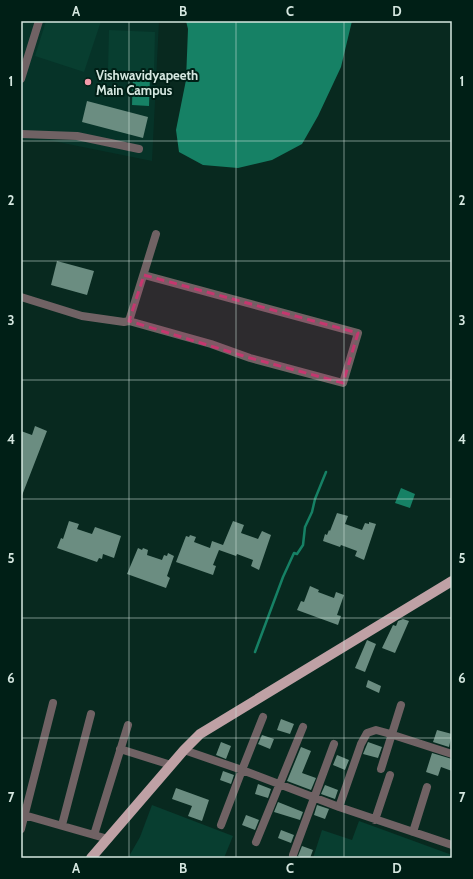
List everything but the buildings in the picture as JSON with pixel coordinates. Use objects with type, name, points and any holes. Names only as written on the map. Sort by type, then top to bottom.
[{"type":"main road","points":[[91,858],[184,750],[200,734],[452,581]]},
{"type":"street","points":[[21,79],[40,21]]},
{"type":"street","points":[[21,134],[76,136],[139,149]]},
{"type":"street","points":[[129,321],[156,234]]},
{"type":"street","points":[[21,298],[82,316],[124,322],[129,321],[211,344],[250,358],[343,383],[358,333],[144,275]]},
{"type":"street","points":[[21,830],[53,703]]},
{"type":"street","points":[[381,769],[401,705]]},
{"type":"street","points":[[62,825],[91,714]]},
{"type":"street","points":[[221,825],[263,717]]},
{"type":"street","points":[[94,835],[128,725]]},
{"type":"street","points":[[256,842],[303,727]]},
{"type":"street","points":[[339,807],[367,733],[376,730],[452,754]]},
{"type":"street","points":[[293,855],[334,744]]},
{"type":"street","points":[[120,749],[171,765]]},
{"type":"street","points":[[184,750],[375,820],[452,844]]},
{"type":"street","points":[[375,820],[390,775]]},
{"type":"street","points":[[413,832],[427,787]]},
{"type":"street","points":[[24,815],[108,839]]},
{"type":"highlighted area","points":[[144,275],[358,333],[343,383],[250,358],[129,321]]},
{"type":"shaded area","name":"Vishwavidyapeeth Main Campus","points":[[21,21],[159,21],[152,161],[53,141],[21,140]]},
{"type":"shaded area","points":[[46,21],[101,21],[84,72],[35,56]]},
{"type":"shaded area","points":[[186,21],[352,21],[341,67],[318,116],[302,144],[272,160],[238,168],[203,165],[179,152],[176,130],[186,80],[188,29]]},
{"type":"shaded area","points":[[109,30],[155,32],[154,72],[108,70]]},
{"type":"shaded area","points":[[133,75],[150,76],[149,106],[132,105]]},
{"type":"shaded area","points":[[401,488],[415,494],[410,508],[395,503]]},
{"type":"shaded area","points":[[152,805],[233,836],[224,858],[128,858],[140,837]]},
{"type":"shaded area","points":[[359,821],[452,855],[452,858],[313,858],[322,830],[352,840]]},
{"type":"waterway","points":[[255,652],[283,577],[294,553],[297,554],[303,545],[305,527],[326,472]]},
{"type":"place","name":"Vishwavidyapeeth Main Campus","points":[[88,82]]}]
